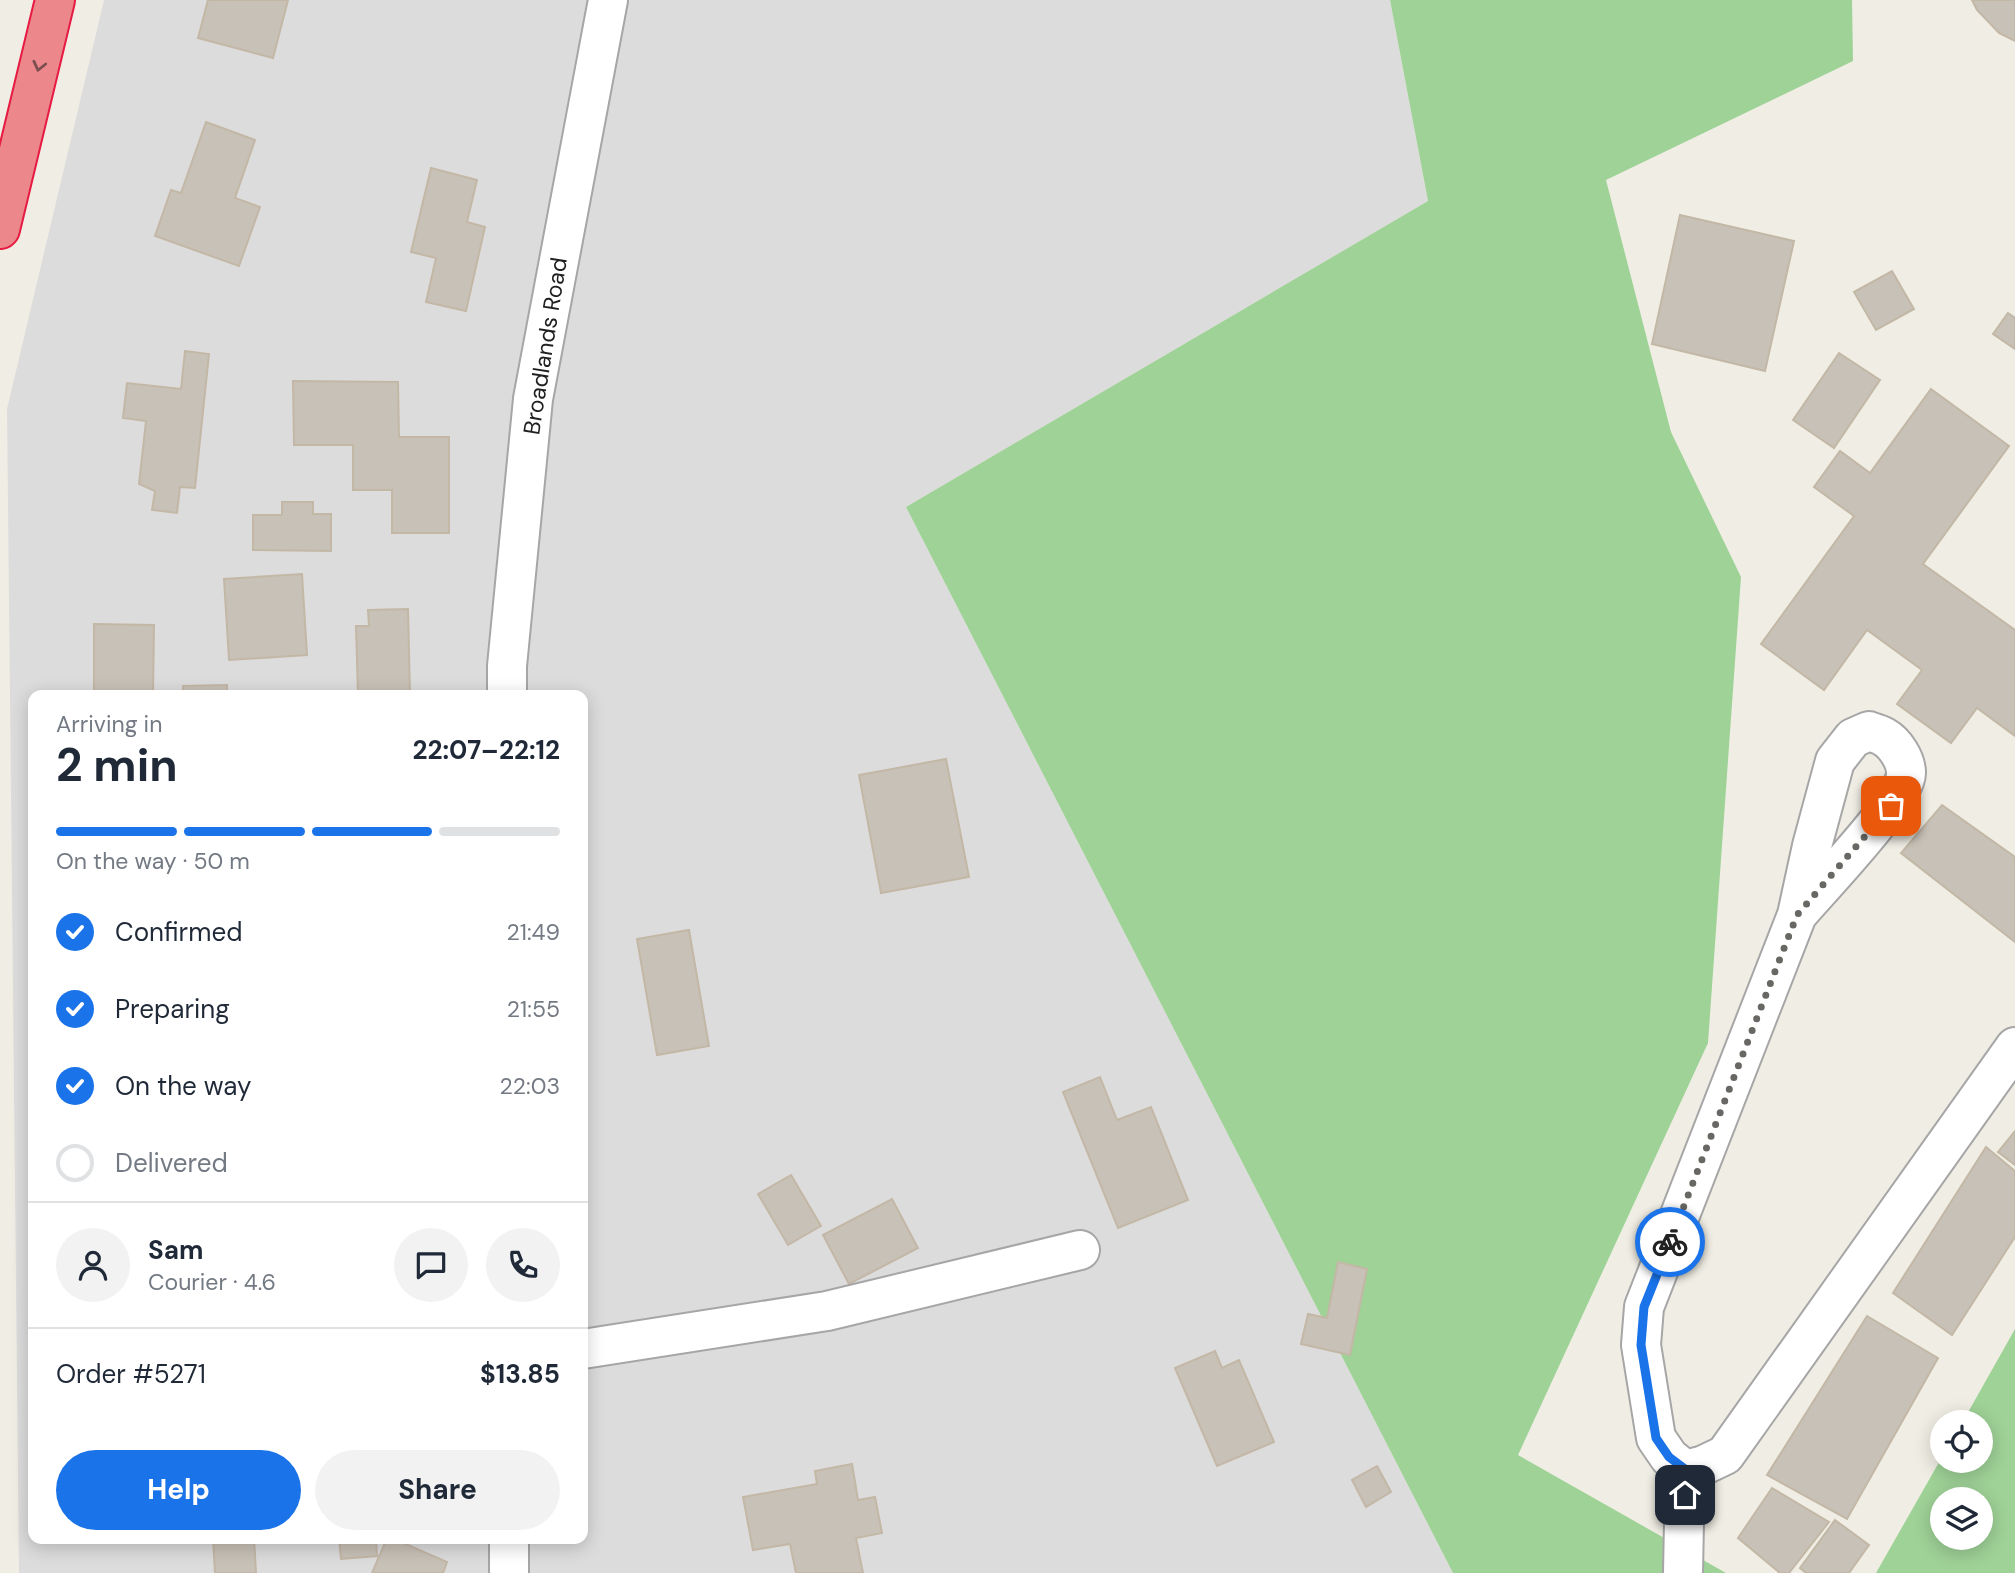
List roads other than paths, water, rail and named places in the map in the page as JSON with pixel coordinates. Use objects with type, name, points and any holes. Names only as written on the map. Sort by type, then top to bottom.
[{"type":"highway","points":[[0,229],[55,0]]},
{"type":"street","name":"Broadlands Road","points":[[507,690],[533,398],[608,0]]},
{"type":"street","points":[[1797,915],[1644,1307],[1641,1345],[1656,1438],[1669,1457],[1685,1469],[1704,1465],[1725,1455],[2015,1047]]},
{"type":"street","points":[[588,1348],[827,1311],[1080,1250]]},
{"type":"street","points":[[1683,1573],[1685,1469]]},
{"type":"street","points":[[509,1544],[509,1573]]}]
